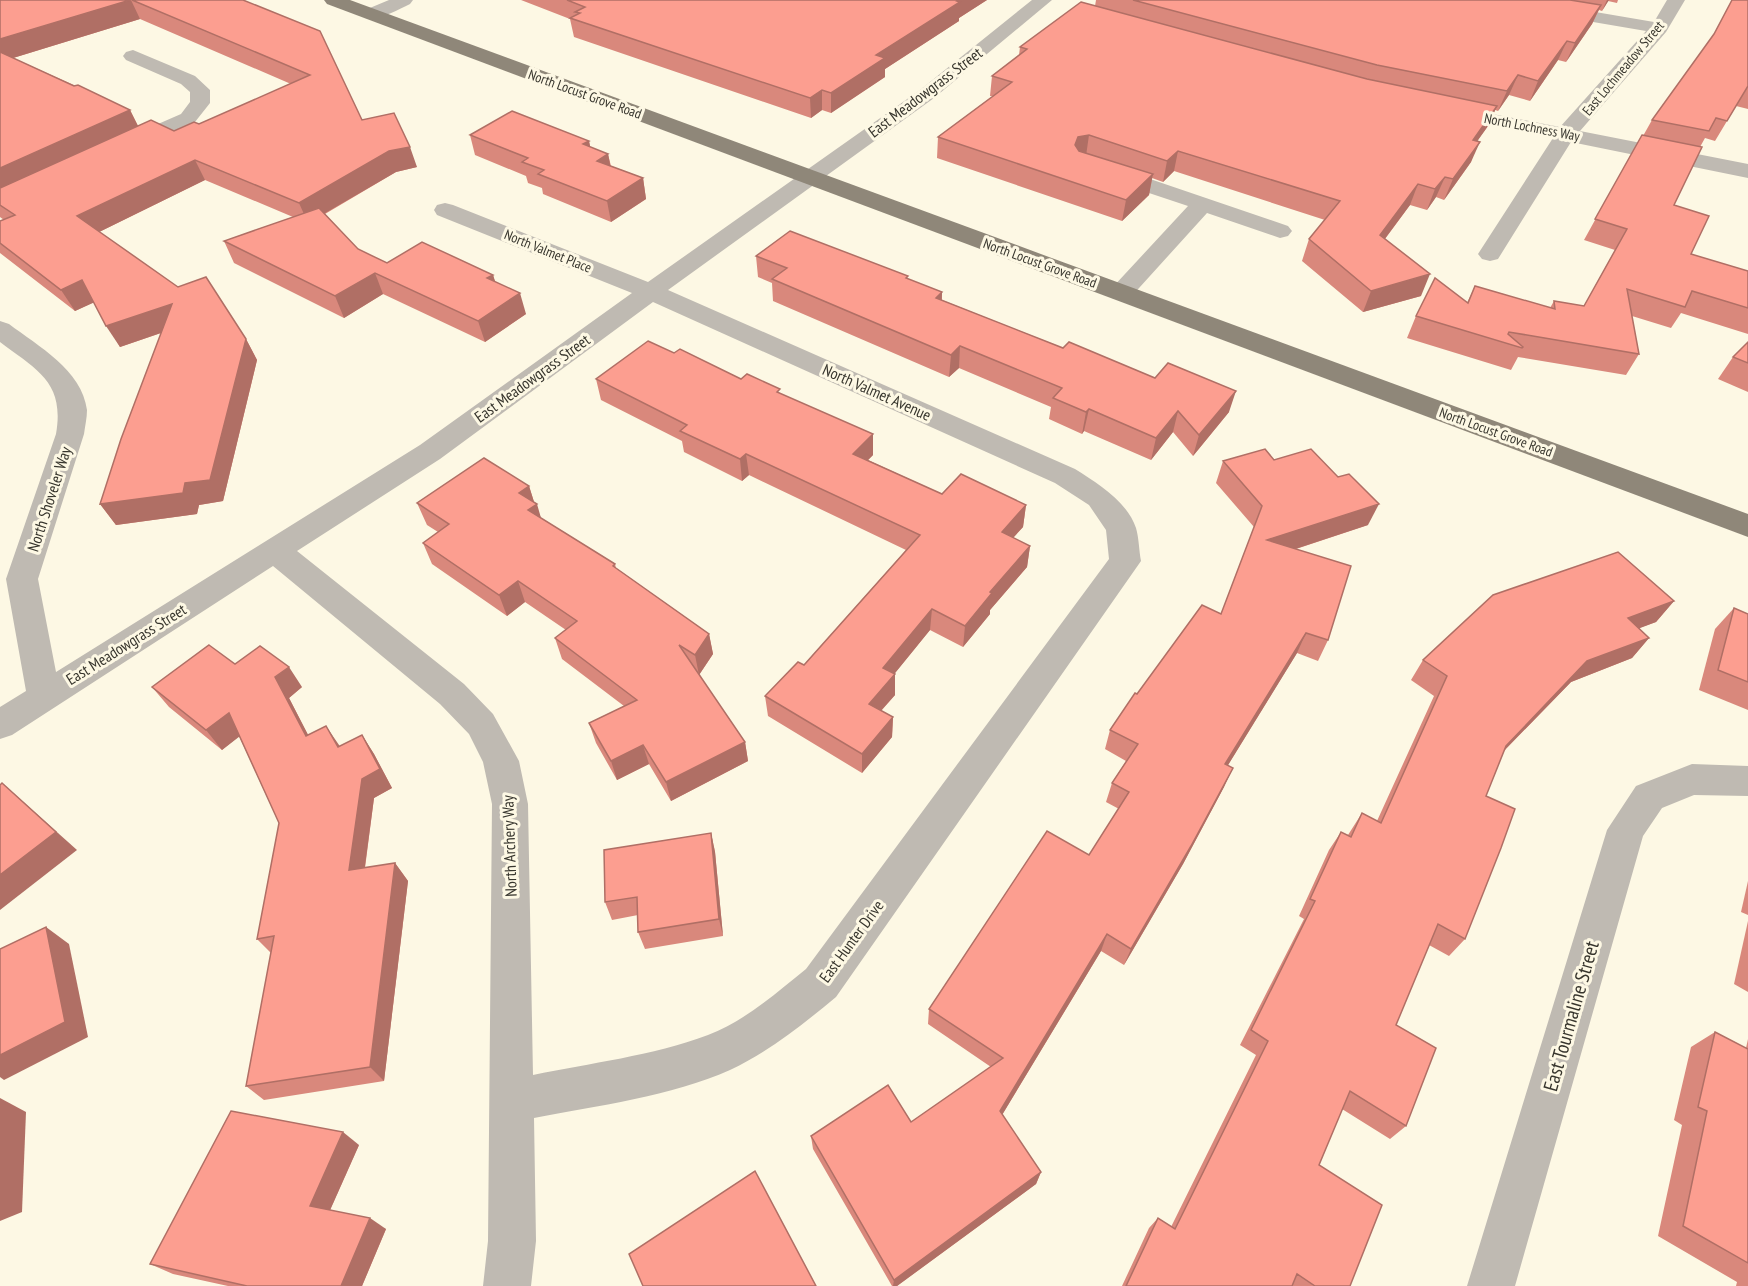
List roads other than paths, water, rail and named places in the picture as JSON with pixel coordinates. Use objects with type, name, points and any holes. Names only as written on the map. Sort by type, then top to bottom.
[{"type":"main road","name":"North Locust Grove Road","points":[[333,0],[1748,526]]},
{"type":"street","points":[[371,14],[404,0]]},
{"type":"street","points":[[1493,0],[1659,28]]},
{"type":"street","name":"East Lochmeadow Street","points":[[1490,254],[1566,134],[1659,28],[1676,0]]},
{"type":"street","name":"East Meadowgrass Street","points":[[0,724],[430,452],[808,177],[927,94],[1048,4]]},
{"type":"street","points":[[105,157],[188,118],[200,103],[200,90],[188,80],[133,56]]},
{"type":"street","name":"North Lochness Way","points":[[1429,107],[1748,171]]},
{"type":"street","points":[[1085,164],[1280,231]]},
{"type":"street","points":[[1121,293],[1203,204]]},
{"type":"street","name":"North Valmet Place","points":[[445,210],[651,292]]},
{"type":"street","name":"North Valmet Avenue","points":[[651,292],[1065,476],[1099,498]]},
{"type":"street","name":"North Shoveler Way","points":[[0,329],[50,369],[66,387],[73,410],[70,434],[22,579],[44,697]]},
{"type":"street","name":"East Hunter Drive","points":[[511,1101],[651,1073],[716,1054],[772,1023],[821,983],[1125,561],[1121,528],[1099,498]]},
{"type":"street","name":"North Archery Way","points":[[274,550],[452,694],[481,724],[501,761],[510,804],[511,1101]]},
{"type":"street","name":"East Tourmaline Street","points":[[1491,1286],[1626,830],[1649,797],[1692,779],[1748,781]]},
{"type":"street","points":[[507,1286],[512,1241],[511,1101]]}]
